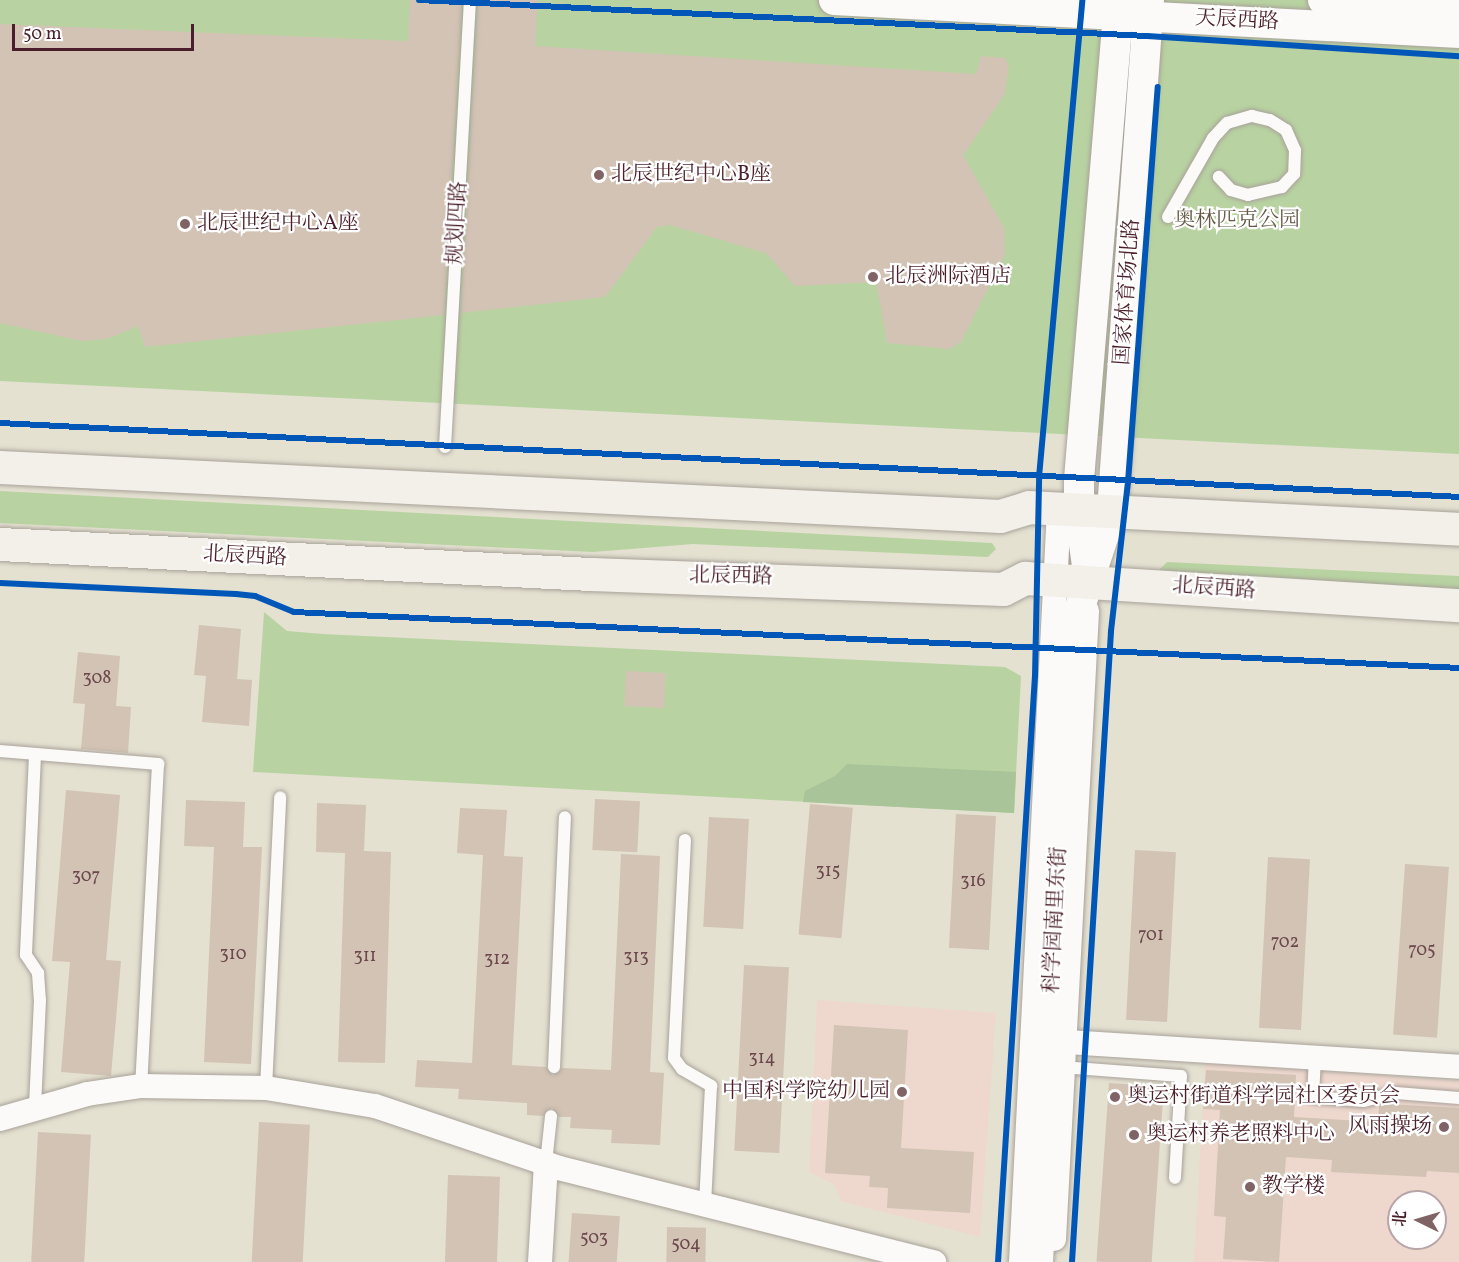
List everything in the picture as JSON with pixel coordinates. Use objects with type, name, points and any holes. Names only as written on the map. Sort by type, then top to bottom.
[{"type":"main road","points":[[0,467],[1000,516],[1029,507],[1459,529]]},
{"type":"main road","name":"北辰西路","points":[[0,544],[591,574],[1003,589],[1025,578],[1459,605]]},
{"type":"street","name":"天辰西路","points":[[834,0],[1149,8],[1459,33]]},
{"type":"street","points":[[1323,0],[1459,7]]},
{"type":"street","name":"国家体育场北路","points":[[1086,510],[1118,7]]},
{"type":"street","name":"国家体育场北路","points":[[1086,510],[1149,8]]},
{"type":"street","points":[[1053,1262],[1055,580],[1086,510]]},
{"type":"street","points":[[1086,510],[1089,582]]},
{"type":"street","name":"科学园南里东街","points":[[1038,1262],[1052,1051],[1068,661],[1074,625],[1089,582]]},
{"type":"street","points":[[1052,1051],[1315,1058],[1459,1067]]},
{"type":"street","points":[[1021,1262],[1052,1051]]},
{"type":"street","points":[[0,1119],[35,1107],[141,1086],[266,1088],[375,1106],[546,1163],[934,1262]]},
{"type":"street","points":[[540,1262],[546,1163]]},
{"type":"lane","name":"规划四路","points":[[445,447],[470,0]]},
{"type":"lane","points":[[1168,217],[1213,138],[1227,123],[1252,116],[1270,120],[1286,130],[1295,150],[1294,174],[1282,187],[1248,195],[1231,189],[1219,177]]},
{"type":"lane","points":[[0,751],[158,764],[141,1086]]},
{"type":"lane","points":[[35,755],[27,955],[38,972],[40,1000],[35,1107]]},
{"type":"lane","points":[[266,1088],[280,797]]},
{"type":"lane","points":[[554,1067],[565,817]]},
{"type":"lane","points":[[686,840],[674,1058],[682,1069],[711,1086],[705,1204]]},
{"type":"lane","points":[[1052,1051],[1181,1076],[1175,1178]]},
{"type":"lane","points":[[1315,1058],[1313,1097],[1364,1101],[1396,1093],[1459,1098]]},
{"type":"lane","points":[[546,1163],[551,1116]]},
{"type":"shaded area","name":"中国科学院幼儿园","points":[[817,1000],[996,1013],[980,1237],[841,1201],[834,1184],[809,1172]]},
{"type":"shaded area","points":[[1205,1063],[1459,1081],[1459,1262],[1194,1262]]},
{"type":"green space","name":"奥林匹克公园","points":[[0,0],[1459,0],[1459,454],[0,381]]},
{"type":"green space","points":[[0,491],[992,543],[996,549],[988,557],[693,544],[593,552],[0,523]]},
{"type":"green space","points":[[1167,562],[1459,576],[1459,594],[1159,570]]},
{"type":"green space","points":[[264,612],[287,631],[323,634],[1005,667],[1021,676],[1014,813],[253,772]]},
{"type":"green space","points":[[847,764],[1016,772],[1014,813],[803,802],[805,791],[835,776]]},
{"type":"building","points":[[410,0],[462,0],[444,315],[145,347],[138,326],[107,339],[82,341],[0,323],[0,24],[408,41]]},
{"type":"building","points":[[478,0],[538,0],[535,46],[976,74],[981,56],[1005,58],[1009,65],[1005,94],[963,155],[1004,228],[1005,254],[961,342],[949,349],[887,343],[876,282],[795,286],[766,253],[670,225],[657,227],[605,297],[461,313]]},
{"type":"building","points":[[199,625],[241,629],[237,679],[252,680],[249,726],[202,722],[206,676],[194,675]]},
{"type":"building","points":[[78,652],[120,656],[116,706],[131,707],[128,753],[81,749],[85,704],[73,703]]},
{"type":"building","points":[[626,671],[666,673],[664,708],[624,706]]},
{"type":"building","points":[[66,790],[120,795],[106,960],[121,961],[111,1076],[61,1072],[70,962],[52,961]]},
{"type":"building","points":[[595,799],[640,801],[637,852],[592,850]]},
{"type":"building","points":[[186,800],[245,802],[243,847],[262,847],[251,1064],[204,1062],[214,847],[184,846]]},
{"type":"building","points":[[317,803],[366,805],[364,851],[391,852],[385,1063],[338,1062],[345,853],[316,852]]},
{"type":"building","points":[[810,804],[853,808],[841,938],[799,935]]},
{"type":"building","points":[[460,808],[507,810],[504,856],[523,857],[512,1065],[546,1067],[553,1075],[562,1068],[611,1070],[621,854],[660,856],[650,1072],[664,1073],[660,1145],[611,1143],[612,1130],[570,1128],[571,1117],[559,1117],[552,1108],[543,1116],[527,1115],[527,1103],[458,1099],[459,1089],[415,1087],[417,1060],[472,1063],[483,855],[457,853]]},
{"type":"building","points":[[956,814],[996,816],[989,950],[949,948]]},
{"type":"building","points":[[709,817],[749,819],[743,929],[703,927]]},
{"type":"building","points":[[1135,850],[1176,852],[1167,1022],[1126,1020]]},
{"type":"building","points":[[1268,857],[1310,859],[1301,1030],[1259,1028]]},
{"type":"building","points":[[1405,864],[1449,867],[1437,1038],[1393,1035]]},
{"type":"building","points":[[744,965],[789,967],[779,1153],[734,1151]]},
{"type":"building","points":[[834,1025],[908,1030],[901,1148],[974,1152],[970,1213],[887,1208],[888,1188],[869,1187],[870,1176],[825,1173]]},
{"type":"building","points":[[1206,1070],[1296,1075],[1294,1117],[1378,1122],[1379,1106],[1386,1104],[1459,1108],[1459,1173],[1427,1171],[1426,1177],[1331,1172],[1332,1160],[1286,1157],[1279,1262],[1223,1259],[1226,1217],[1214,1216],[1220,1110],[1203,1109]]},
{"type":"building","points":[[1109,1083],[1164,1087],[1152,1262],[1097,1262]]},
{"type":"building","points":[[259,1122],[310,1125],[303,1262],[252,1262]]},
{"type":"building","points":[[38,1132],[91,1135],[84,1262],[31,1262]]},
{"type":"building","points":[[448,1175],[500,1177],[497,1262],[445,1262]]},
{"type":"building","points":[[572,1213],[620,1216],[617,1262],[569,1262]]},
{"type":"building","points":[[667,1227],[706,1228],[705,1262],[666,1262]]},
{"type":"cycle path","points":[[419,0],[1147,36],[1459,56]]},
{"type":"cycle path","points":[[998,1262],[1035,676],[1039,477],[1082,0]]},
{"type":"cycle path","points":[[1072,1262],[1111,631],[1128,482],[1158,87]]},
{"type":"cycle path","points":[[0,423],[1459,497]]},
{"type":"cycle path","points":[[0,583],[236,594],[255,596],[294,612],[1459,668]]},
{"type":"place","name":"北辰世纪中心B座","points":[[599,175]]},
{"type":"place","name":"北辰世纪中心A座","points":[[185,224]]},
{"type":"place","name":"北辰洲际酒店","points":[[873,277]]},
{"type":"place","name":"中国科学院幼儿园","points":[[902,1092]]},
{"type":"place","name":"奥运村街道科学园社区委员会","points":[[1115,1097]]},
{"type":"place","name":"风雨操场","points":[[1444,1127]]},
{"type":"place","name":"奥运村养老照料中心","points":[[1134,1135]]},
{"type":"place","name":"教学楼","points":[[1250,1187]]}]
